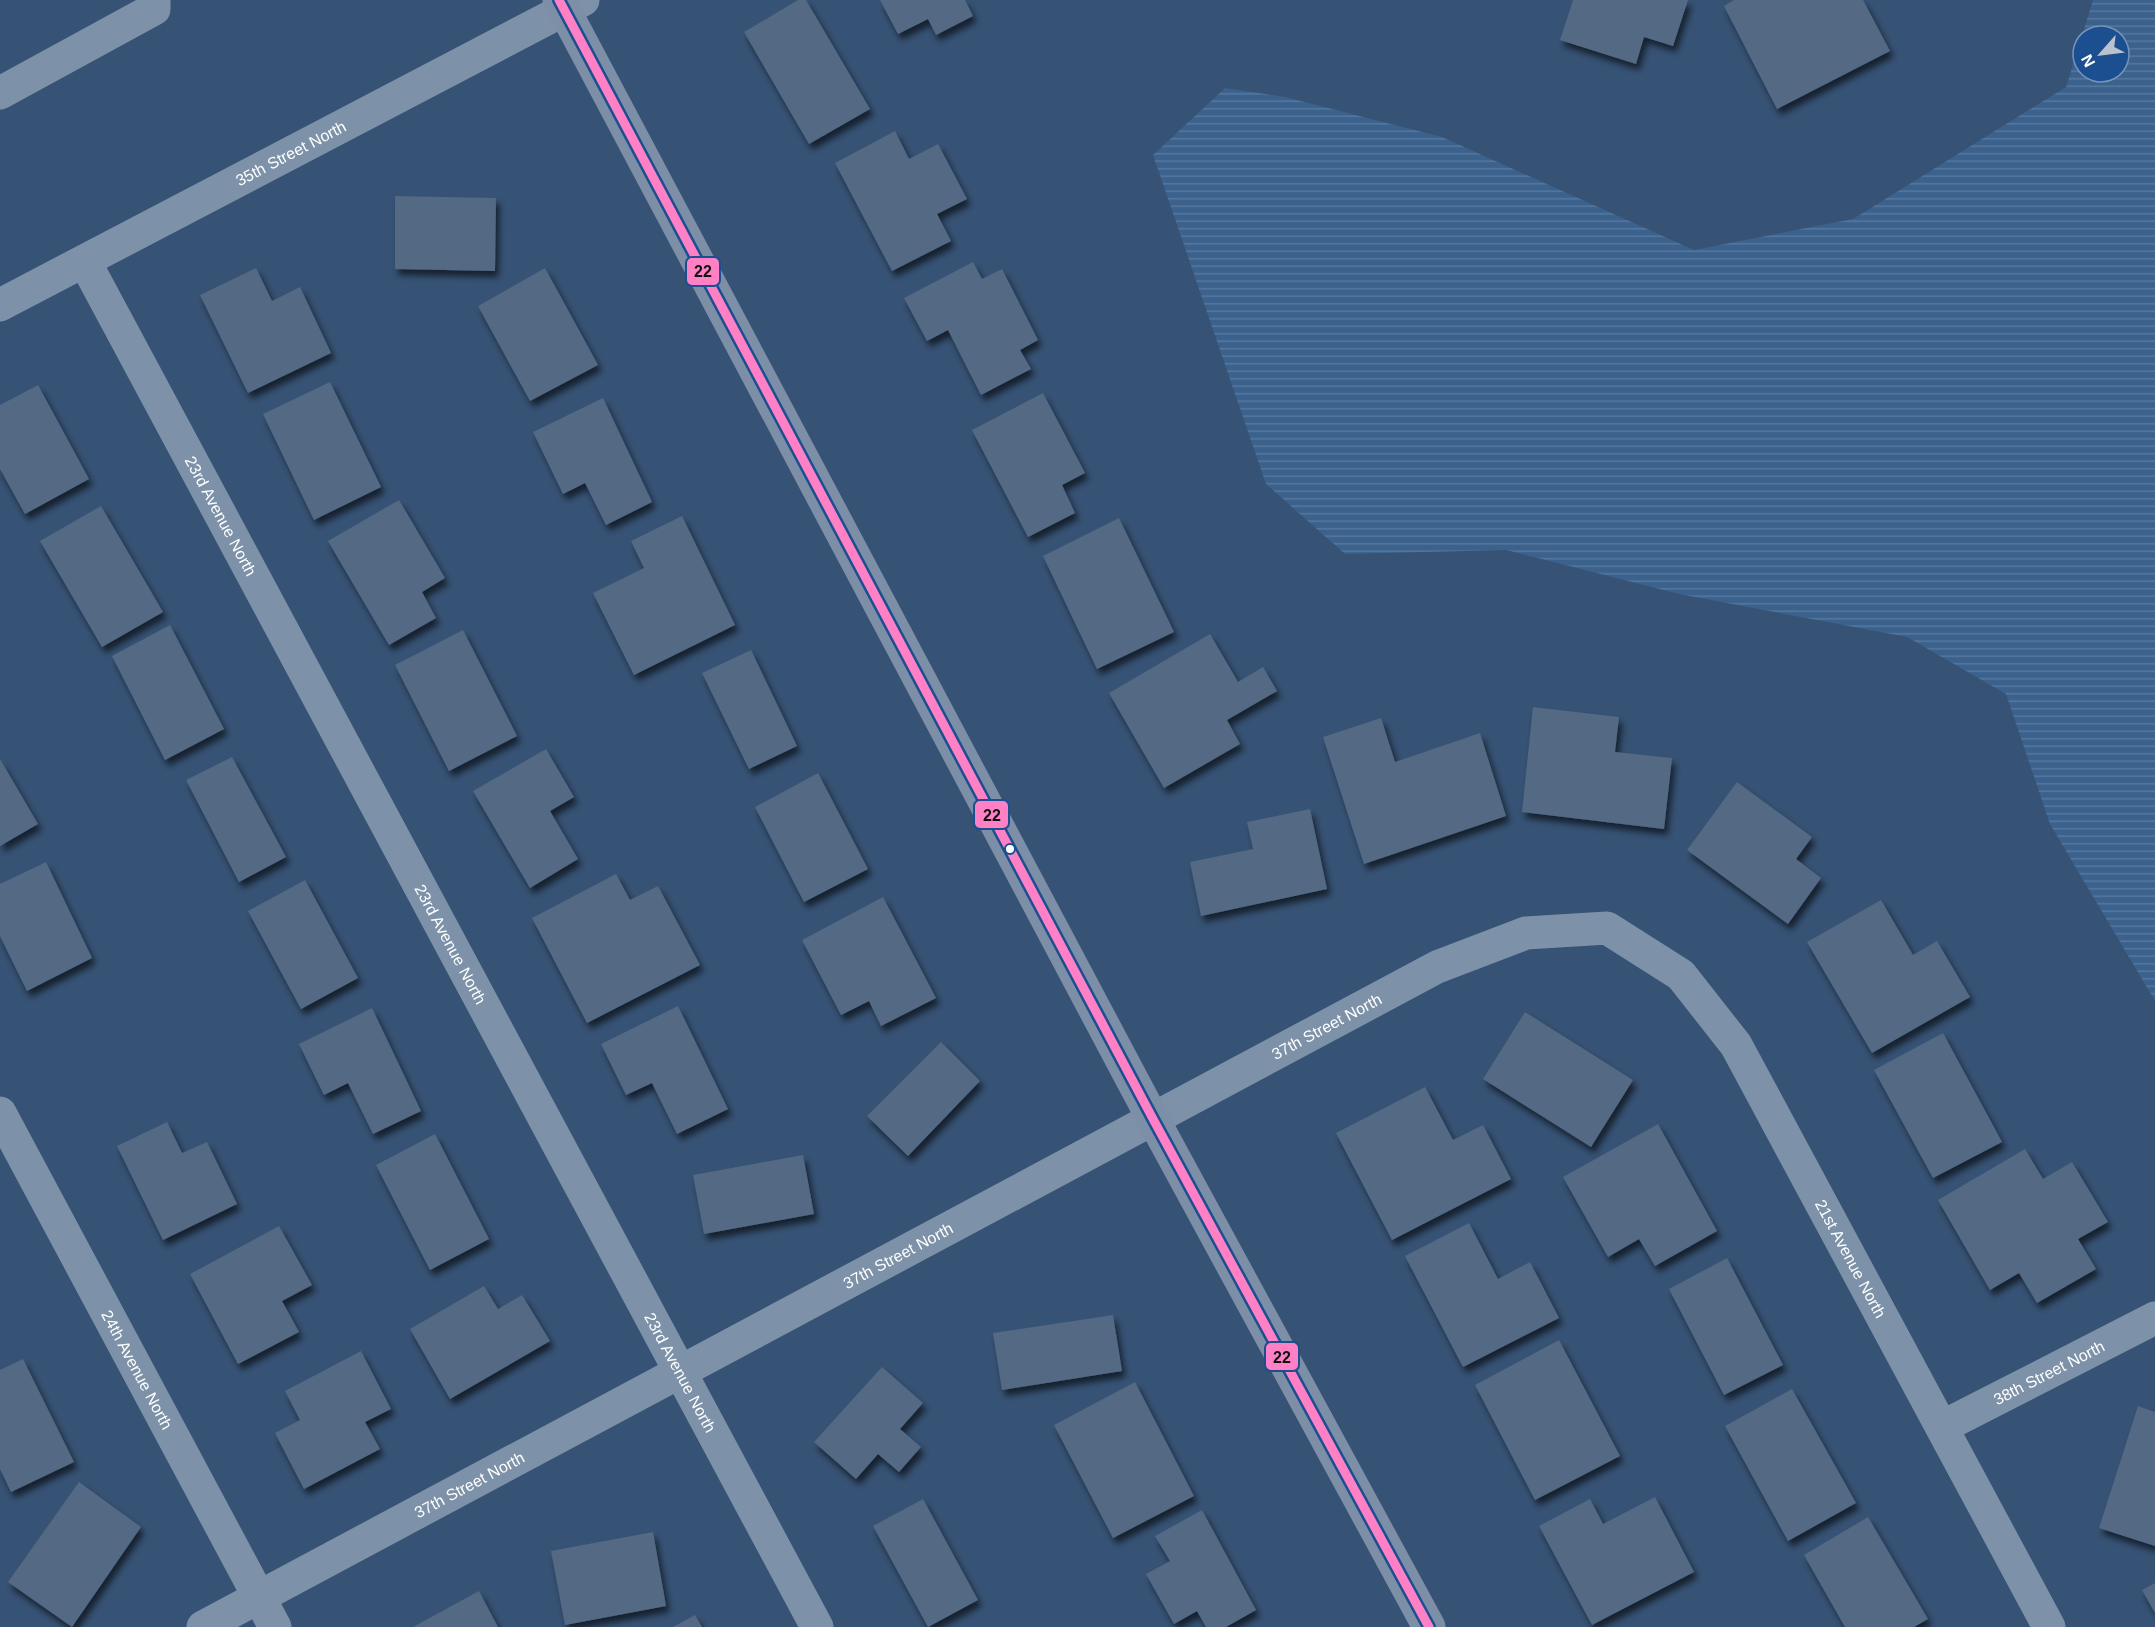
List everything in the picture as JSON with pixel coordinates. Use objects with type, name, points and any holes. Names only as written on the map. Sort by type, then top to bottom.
[{"type":"main road","points":[[569,3],[1153,1119],[1429,1627]]},
{"type":"street","points":[[0,93],[154,9],[154,0]]},
{"type":"street","name":"35th Street North","points":[[0,305],[85,262],[569,3]]},
{"type":"street","name":"23rd Avenue North","points":[[85,262],[817,1627]]},
{"type":"street","name":"37th Street North","points":[[203,1627],[1437,967],[1526,933],[1607,928]]},
{"type":"street","name":"21st Avenue North","points":[[1607,928],[1680,975],[1736,1045],[2049,1627]]},
{"type":"street","name":"24th Avenue North","points":[[0,1113],[275,1627]]},
{"type":"street","name":"38th Street North","points":[[1942,1427],[2155,1318]]},
{"type":"water","points":[[2093,0],[2155,0],[2155,1001],[2050,824],[2006,694],[1907,637],[1679,594],[1506,550],[1345,554],[1266,484],[1153,155],[1225,88],[1285,97],[1442,137],[1694,250],[1853,219],[2066,87],[2071,71],[2071,84],[2131,84],[2131,24],[2086,24]]},
{"type":"building","points":[[798,0],[806,0],[870,109],[809,144],[744,32]]},
{"type":"building","points":[[880,0],[965,0],[973,16],[936,35],[928,19],[898,34]]},
{"type":"building","points":[[1573,0],[1688,0],[1673,46],[1644,37],[1636,64],[1560,40]]},
{"type":"building","points":[[1734,0],[1863,0],[1890,51],[1777,109],[1724,6]]},
{"type":"building","points":[[895,131],[909,159],[938,144],[967,199],[937,214],[951,241],[892,271],[835,163]]},
{"type":"building","points":[[395,196],[496,198],[495,271],[395,269]]},
{"type":"building","points":[[973,262],[982,279],[1002,269],[1038,340],[1020,350],[1031,369],[981,395],[948,330],[927,341],[904,298]]},
{"type":"building","points":[[256,268],[272,301],[300,287],[331,353],[248,393],[200,295]]},
{"type":"building","points":[[545,268],[598,365],[530,401],[478,306]]},
{"type":"building","points":[[330,382],[381,487],[314,520],[263,414]]},
{"type":"building","points":[[38,385],[89,479],[25,514],[0,469],[0,405]]},
{"type":"building","points":[[1043,393],[1085,473],[1062,485],[1075,513],[1028,537],[972,430]]},
{"type":"building","points":[[603,398],[652,502],[606,525],[585,483],[563,494],[533,432]]},
{"type":"building","points":[[399,500],[445,578],[422,592],[436,618],[389,645],[328,541]]},
{"type":"building","points":[[101,506],[163,612],[102,647],[40,541]]},
{"type":"building","points":[[682,516],[735,625],[634,675],[593,593],[644,568],[631,541]]},
{"type":"building","points":[[1119,518],[1174,632],[1097,669],[1043,556]]},
{"type":"building","points":[[170,625],[224,729],[165,760],[112,656]]},
{"type":"building","points":[[463,630],[517,736],[449,771],[395,665]]},
{"type":"building","points":[[1210,634],[1238,682],[1263,667],[1277,691],[1227,720],[1240,744],[1164,788],[1109,693]]},
{"type":"building","points":[[751,650],[797,746],[749,769],[702,673]]},
{"type":"building","points":[[1533,707],[1619,717],[1615,752],[1672,758],[1664,829],[1522,812]]},
{"type":"building","points":[[1381,718],[1395,762],[1480,733],[1506,816],[1364,864],[1323,737]]},
{"type":"building","points":[[546,749],[574,797],[550,811],[578,859],[530,888],[473,791]]},
{"type":"building","points":[[232,757],[286,857],[239,882],[186,780]]},
{"type":"building","points":[[0,759],[38,824],[0,846]]},
{"type":"building","points":[[818,773],[868,869],[804,902],[755,807]]},
{"type":"building","points":[[1737,782],[1812,837],[1796,859],[1821,878],[1788,924],[1687,850]]},
{"type":"building","points":[[1310,809],[1327,889],[1201,916],[1190,862],[1253,849],[1247,822]]},
{"type":"building","points":[[46,862],[92,958],[27,991],[0,936],[0,884]]},
{"type":"building","points":[[616,874],[630,900],[658,886],[700,965],[587,1023],[532,918]]},
{"type":"building","points":[[305,880],[358,978],[301,1009],[248,911]]},
{"type":"building","points":[[883,897],[936,998],[881,1026],[869,1001],[841,1015],[802,940]]},
{"type":"building","points":[[1881,900],[1913,955],[1937,941],[1970,997],[1872,1053],[1807,942]]},
{"type":"building","points":[[678,1006],[728,1109],[677,1134],[652,1083],[626,1095],[601,1044]]},
{"type":"building","points":[[372,1008],[421,1111],[373,1134],[348,1083],[324,1095],[299,1044]]},
{"type":"building","points":[[1525,1012],[1633,1080],[1591,1147],[1483,1079]]},
{"type":"building","points":[[1943,1033],[2002,1142],[1933,1178],[1874,1070]]},
{"type":"building","points":[[941,1042],[980,1081],[908,1156],[867,1116]]},
{"type":"building","points":[[1425,1087],[1453,1140],[1483,1125],[1511,1179],[1392,1240],[1336,1133]]},
{"type":"building","points":[[167,1122],[182,1153],[207,1142],[237,1204],[163,1240],[117,1146]]},
{"type":"building","points":[[1658,1124],[1717,1231],[1655,1266],[1639,1239],[1608,1257],[1563,1177]]},
{"type":"building","points":[[435,1134],[489,1239],[430,1270],[376,1165]]},
{"type":"building","points":[[2025,1149],[2043,1179],[2072,1162],[2108,1222],[2078,1239],[2096,1269],[2037,1303],[2019,1273],[1990,1290],[1938,1200]]},
{"type":"building","points":[[803,1155],[814,1214],[704,1234],[693,1175]]},
{"type":"building","points":[[1469,1223],[1498,1279],[1530,1262],[1559,1318],[1463,1367],[1405,1256]]},
{"type":"building","points":[[279,1226],[312,1285],[282,1301],[299,1332],[238,1364],[190,1274]]},
{"type":"building","points":[[1727,1258],[1783,1365],[1724,1395],[1669,1289]]},
{"type":"building","points":[[484,1286],[498,1309],[522,1295],[550,1341],[450,1399],[410,1329]]},
{"type":"building","points":[[1113,1315],[1122,1371],[1002,1390],[993,1333]]},
{"type":"building","points":[[1559,1340],[1620,1456],[1535,1500],[1475,1385]]},
{"type":"building","points":[[361,1351],[391,1409],[365,1422],[380,1449],[304,1489],[275,1433],[300,1420],[285,1391]]},
{"type":"building","points":[[23,1359],[74,1462],[11,1492],[0,1469],[0,1370]]},
{"type":"building","points":[[882,1367],[923,1403],[900,1429],[921,1447],[899,1472],[878,1454],[856,1479],[814,1442]]},
{"type":"building","points":[[1135,1382],[1194,1496],[1113,1538],[1054,1425]]},
{"type":"building","points":[[1792,1389],[1856,1503],[1788,1541],[1725,1426]]},
{"type":"building","points":[[2138,1406],[2155,1412],[2155,1546],[2099,1528]]},
{"type":"building","points":[[79,1482],[141,1527],[72,1627],[8,1582]]},
{"type":"building","points":[[1655,1497],[1694,1572],[1592,1625],[1539,1526],[1590,1499],[1603,1524]]},
{"type":"building","points":[[923,1499],[978,1600],[928,1627],[873,1526]]},
{"type":"building","points":[[1202,1510],[1256,1610],[1226,1627],[1206,1627],[1197,1611],[1174,1624],[1146,1574],[1170,1561],[1155,1536]]},
{"type":"building","points":[[1868,1517],[1928,1619],[1914,1627],[1845,1627],[1804,1555]]},
{"type":"building","points":[[653,1532],[666,1606],[565,1625],[551,1551]]},
{"type":"building","points":[[2155,1583],[2155,1613],[2142,1590]]},
{"type":"building","points":[[479,1591],[498,1627],[413,1627]]},
{"type":"building","points":[[695,1615],[702,1627],[673,1627]]},
{"type":"transit line","name":"22","points":[[559,0],[1153,1119],[1429,1627]]}]
